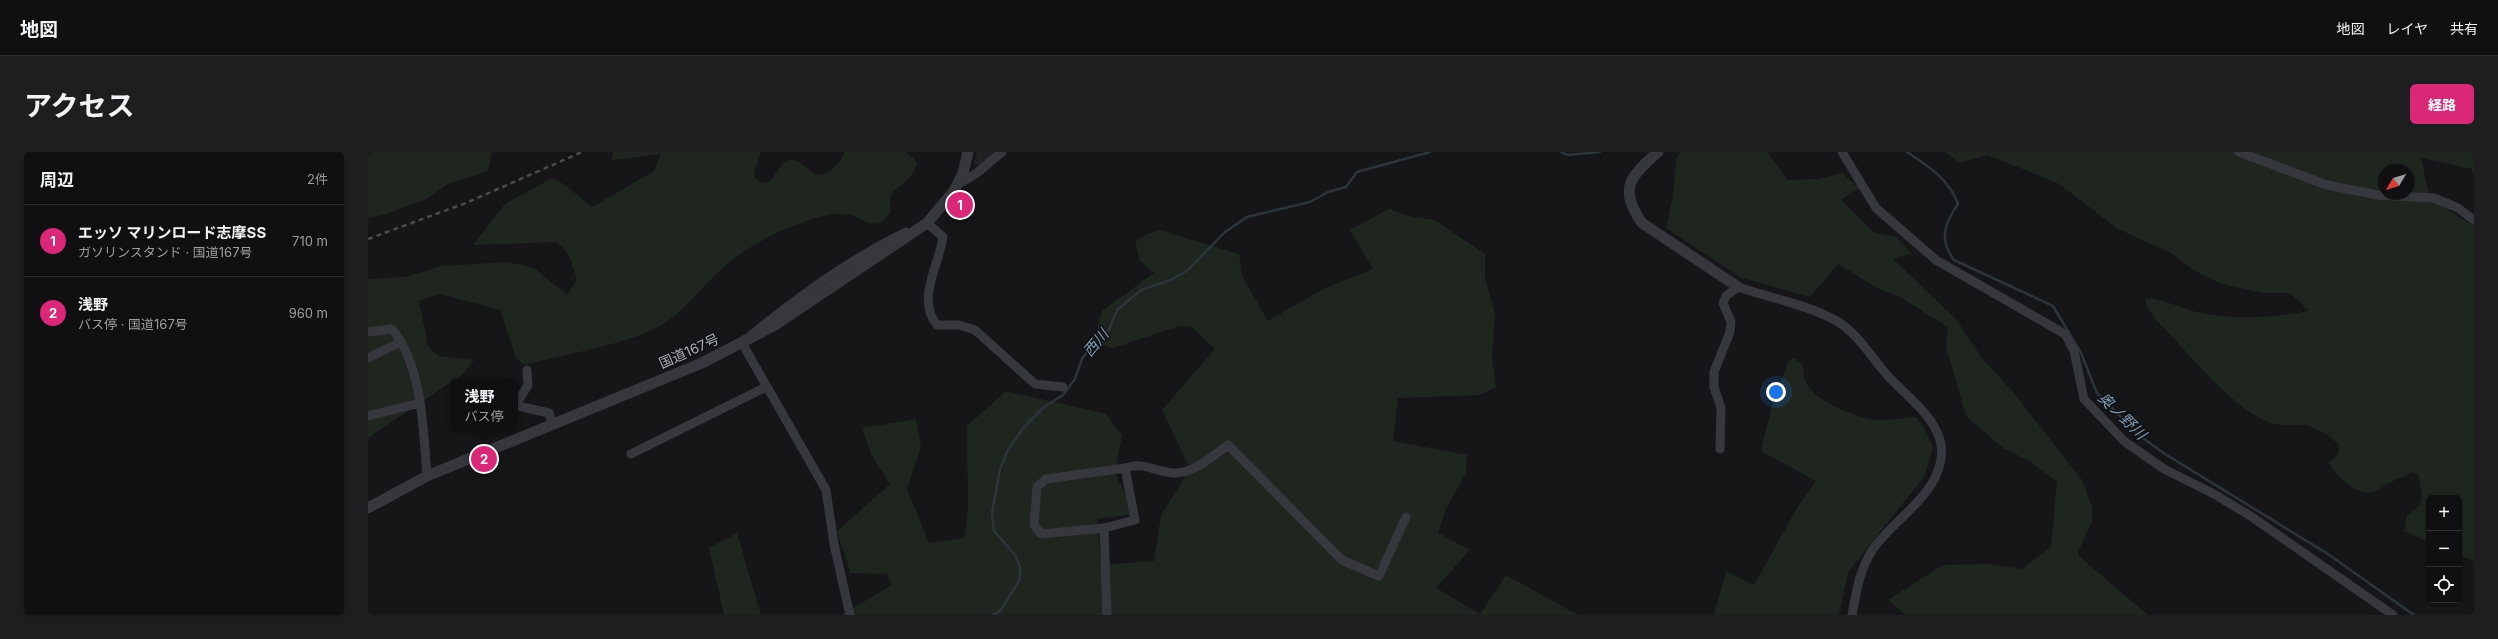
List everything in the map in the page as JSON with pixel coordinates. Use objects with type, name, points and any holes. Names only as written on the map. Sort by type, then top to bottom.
[{"type":"street","name":"国道167号","points":[[368,508],[427,476],[702,363],[775,325],[927,223],[952,197],[960,183],[968,152]]},
{"type":"street","points":[[960,183],[977,173],[1002,152]]},
{"type":"street","points":[[1658,152],[1632,176],[1627,184],[1626,191],[1631,209],[1642,223],[1738,287],[1812,311],[1835,320],[1847,328],[1859,339],[1888,376],[1917,405],[1932,424],[1941,441],[1942,453],[1932,484],[1877,543],[1861,574],[1852,615]]},
{"type":"street","points":[[1842,152],[1876,208],[1936,260],[2065,334],[2075,350],[2083,397],[2104,422],[2135,449],[2163,469],[2232,504],[2393,615]]},
{"type":"street","points":[[2239,152],[2322,184],[2377,195],[2434,198],[2458,208],[2474,220]]},
{"type":"street","points":[[927,223],[933,226],[943,237],[932,275],[928,302],[934,322],[937,325],[959,325],[975,330],[1036,384],[1063,387]]},
{"type":"street","points":[[1720,449],[1722,427],[1720,408],[1714,386],[1714,372],[1731,322],[1723,303],[1726,296],[1738,287]]},
{"type":"street","points":[[368,332],[392,328],[401,342],[420,403],[427,476]]},
{"type":"street","points":[[368,358],[383,349],[401,342]]},
{"type":"street","points":[[742,343],[826,490],[834,544],[850,615]]},
{"type":"street","points":[[518,401],[528,385],[528,370]]},
{"type":"street","points":[[631,454],[766,387]]},
{"type":"street","points":[[368,416],[420,403]]},
{"type":"street","points":[[518,406],[549,413],[552,424]]},
{"type":"street","points":[[1125,468],[1135,520],[1104,528],[1041,534],[1034,525],[1037,487],[1046,479],[1125,468],[1136,463],[1174,473],[1200,465],[1228,445],[1342,560],[1379,576],[1406,517]]},
{"type":"street","points":[[1104,528],[1107,615]]},
{"type":"shaded area","points":[[368,152],[492,152],[488,171],[448,184],[427,199],[383,215],[368,218]]},
{"type":"shaded area","points":[[613,152],[761,152],[754,172],[755,178],[762,183],[770,181],[785,161],[791,159],[799,162],[815,175],[820,175],[830,171],[837,165],[845,152],[906,152],[915,160],[917,165],[911,176],[891,194],[891,211],[880,223],[869,223],[852,215],[832,214],[795,225],[751,247],[731,261],[682,309],[660,326],[629,339],[593,349],[523,365],[516,358],[500,310],[440,294],[419,301],[428,346],[438,356],[474,360],[463,374],[456,379],[450,379],[450,383],[368,438],[368,279],[405,277],[441,266],[508,262],[534,268],[567,295],[577,280],[569,255],[557,242],[473,245],[505,204],[552,178],[565,185],[592,207],[654,171],[661,154],[612,160]]},
{"type":"shaded area","points":[[977,152],[997,152],[983,166],[974,164]]},
{"type":"shaded area","points":[[1680,152],[1767,152],[1788,180],[1818,179],[1842,173],[1859,188],[1841,200],[1874,233],[1896,237],[1912,253],[1893,259],[1956,319],[1982,358],[2013,392],[2082,480],[2092,507],[2092,521],[2078,552],[2079,556],[2148,615],[1906,615],[1888,600],[1943,565],[1990,564],[2022,569],[2051,547],[2057,482],[2029,461],[2003,448],[1966,416],[1946,347],[1948,327],[1900,297],[1877,288],[1838,264],[1810,297],[1742,278],[1666,228],[1673,196],[1676,159]]},
{"type":"shaded area","points":[[1945,152],[2474,152],[2474,178],[2472,169],[2421,158],[2430,199],[2474,226],[2474,561],[2462,556],[2462,495],[2426,495],[2426,541],[2404,531],[2407,515],[2420,505],[2422,497],[2418,474],[2411,472],[2406,476],[2386,484],[2379,490],[2371,492],[2363,492],[2349,485],[2337,474],[2329,462],[2337,456],[2340,445],[2323,432],[2308,426],[2280,425],[2271,423],[2251,413],[2222,389],[2156,320],[2147,307],[2145,298],[2160,300],[2201,313],[2228,317],[2269,317],[2309,311],[2290,293],[2263,293],[2219,283],[2195,271],[2171,253],[2118,229],[2059,184],[1987,155],[1959,163]]},
{"type":"shaded area","points":[[1389,209],[1413,217],[1435,220],[1485,254],[1485,278],[1495,314],[1492,358],[1496,387],[1480,395],[1398,398],[1393,441],[1467,455],[1466,473],[1446,509],[1438,533],[1470,550],[1436,588],[1480,614],[1506,575],[1578,615],[841,615],[892,585],[887,574],[850,573],[837,531],[890,484],[871,454],[862,428],[916,419],[921,447],[907,489],[929,543],[964,538],[968,511],[967,426],[1006,391],[1106,414],[1122,435],[1115,473],[1135,514],[1097,519],[1101,565],[1154,561],[1161,515],[1190,469],[1162,410],[1215,349],[1192,327],[1179,326],[1113,348],[1102,345],[1096,334],[1102,311],[1154,273],[1140,261],[1135,242],[1145,235],[1159,230],[1239,254],[1242,276],[1268,321],[1325,288],[1373,269],[1350,230]]},
{"type":"shaded area","points":[[1793,358],[1802,363],[1804,379],[1810,388],[1827,402],[1838,408],[1870,419],[1884,420],[1916,417],[1925,429],[1933,448],[1924,477],[1848,572],[1839,615],[1714,615],[1726,571],[1754,585],[1797,508],[1816,481],[1761,451],[1773,402],[1789,360]]},
{"type":"shaded area","points":[[737,533],[761,615],[724,615],[709,548]]},
{"type":"waterway","name":"西川","points":[[993,615],[1001,610],[1020,579],[1020,567],[1015,555],[994,531],[992,513],[1000,469],[1008,450],[1024,427],[1044,407],[1063,395],[1075,379],[1082,359],[1094,342],[1109,330],[1117,310],[1141,290],[1171,280],[1188,270],[1225,232],[1247,217],[1310,202],[1328,192],[1346,187],[1357,172],[1430,152]]},
{"type":"waterway","name":"西川","points":[[1561,152],[1567,155],[1600,152]]},
{"type":"waterway","name":"奥ノ野川","points":[[1907,152],[1930,168],[1943,180],[1949,187],[1958,204],[1949,218],[1945,232],[1946,245],[1954,260],[2053,306],[2081,353],[2097,393],[2140,436],[2165,454],[2328,554],[2414,615]]},
{"type":"railway","points":[[368,239],[466,203],[582,152]]},
{"type":"place","name":"エッソ マリンロード志摩SS","points":[[960,205]]},
{"type":"place","name":"浅野","points":[[484,459]]}]
